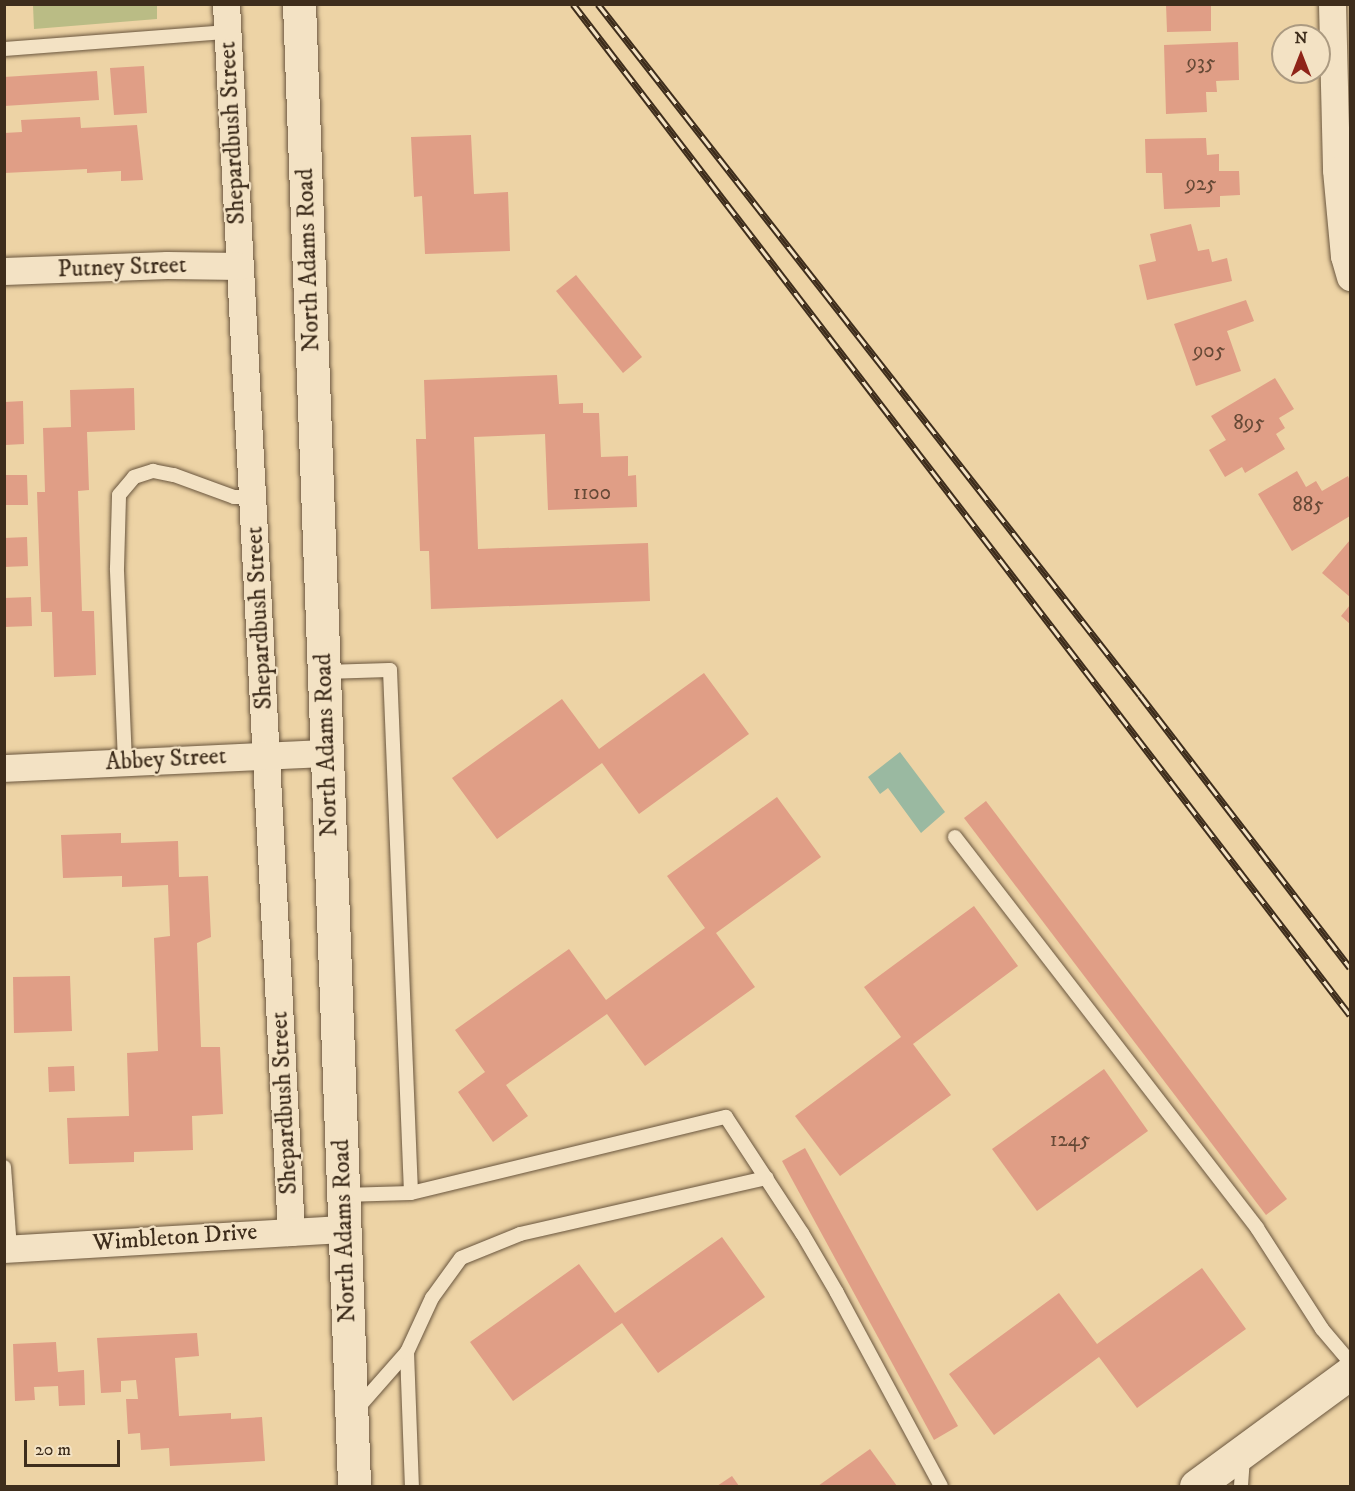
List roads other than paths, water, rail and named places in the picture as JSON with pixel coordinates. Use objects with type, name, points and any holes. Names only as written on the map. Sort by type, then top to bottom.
[{"type":"main road","name":"North Adams Road","points":[[299,4],[354,1486]]},
{"type":"main road","points":[[1196,1486],[1350,1372]]},
{"type":"street","name":"Shepardbush Street","points":[[226,4],[254,497],[291,1232]]},
{"type":"street","points":[[1332,4],[1341,39],[1335,170],[1344,256],[1350,277]]},
{"type":"street","name":"Putney Street","points":[[4,271],[167,265],[240,266]]},
{"type":"street","name":"Abbey Street","points":[[4,768],[327,753]]},
{"type":"street","name":"Wimbleton Drive","points":[[7,1249],[345,1230]]},
{"type":"lane","points":[[5,49],[227,32]]},
{"type":"lane","points":[[125,762],[117,568],[119,495],[134,477],[153,471],[174,475],[234,497],[254,497]]},
{"type":"lane","points":[[324,672],[390,670],[411,1193]]},
{"type":"lane","points":[[955,837],[1257,1228],[1322,1329],[1350,1362]]},
{"type":"lane","points":[[343,1194],[411,1193],[726,1117],[767,1178],[837,1293],[941,1486]]},
{"type":"lane","points":[[4,1167],[7,1249]]},
{"type":"lane","points":[[352,1415],[407,1352],[432,1298],[461,1258],[520,1234],[767,1178]]},
{"type":"lane","points":[[407,1352],[412,1486]]},
{"type":"lane","points":[[1241,1486],[1243,1451]]},
{"type":"railway","points":[[573,4],[1350,1015]]},
{"type":"railway","points":[[598,4],[1140,695],[1350,968]]}]
